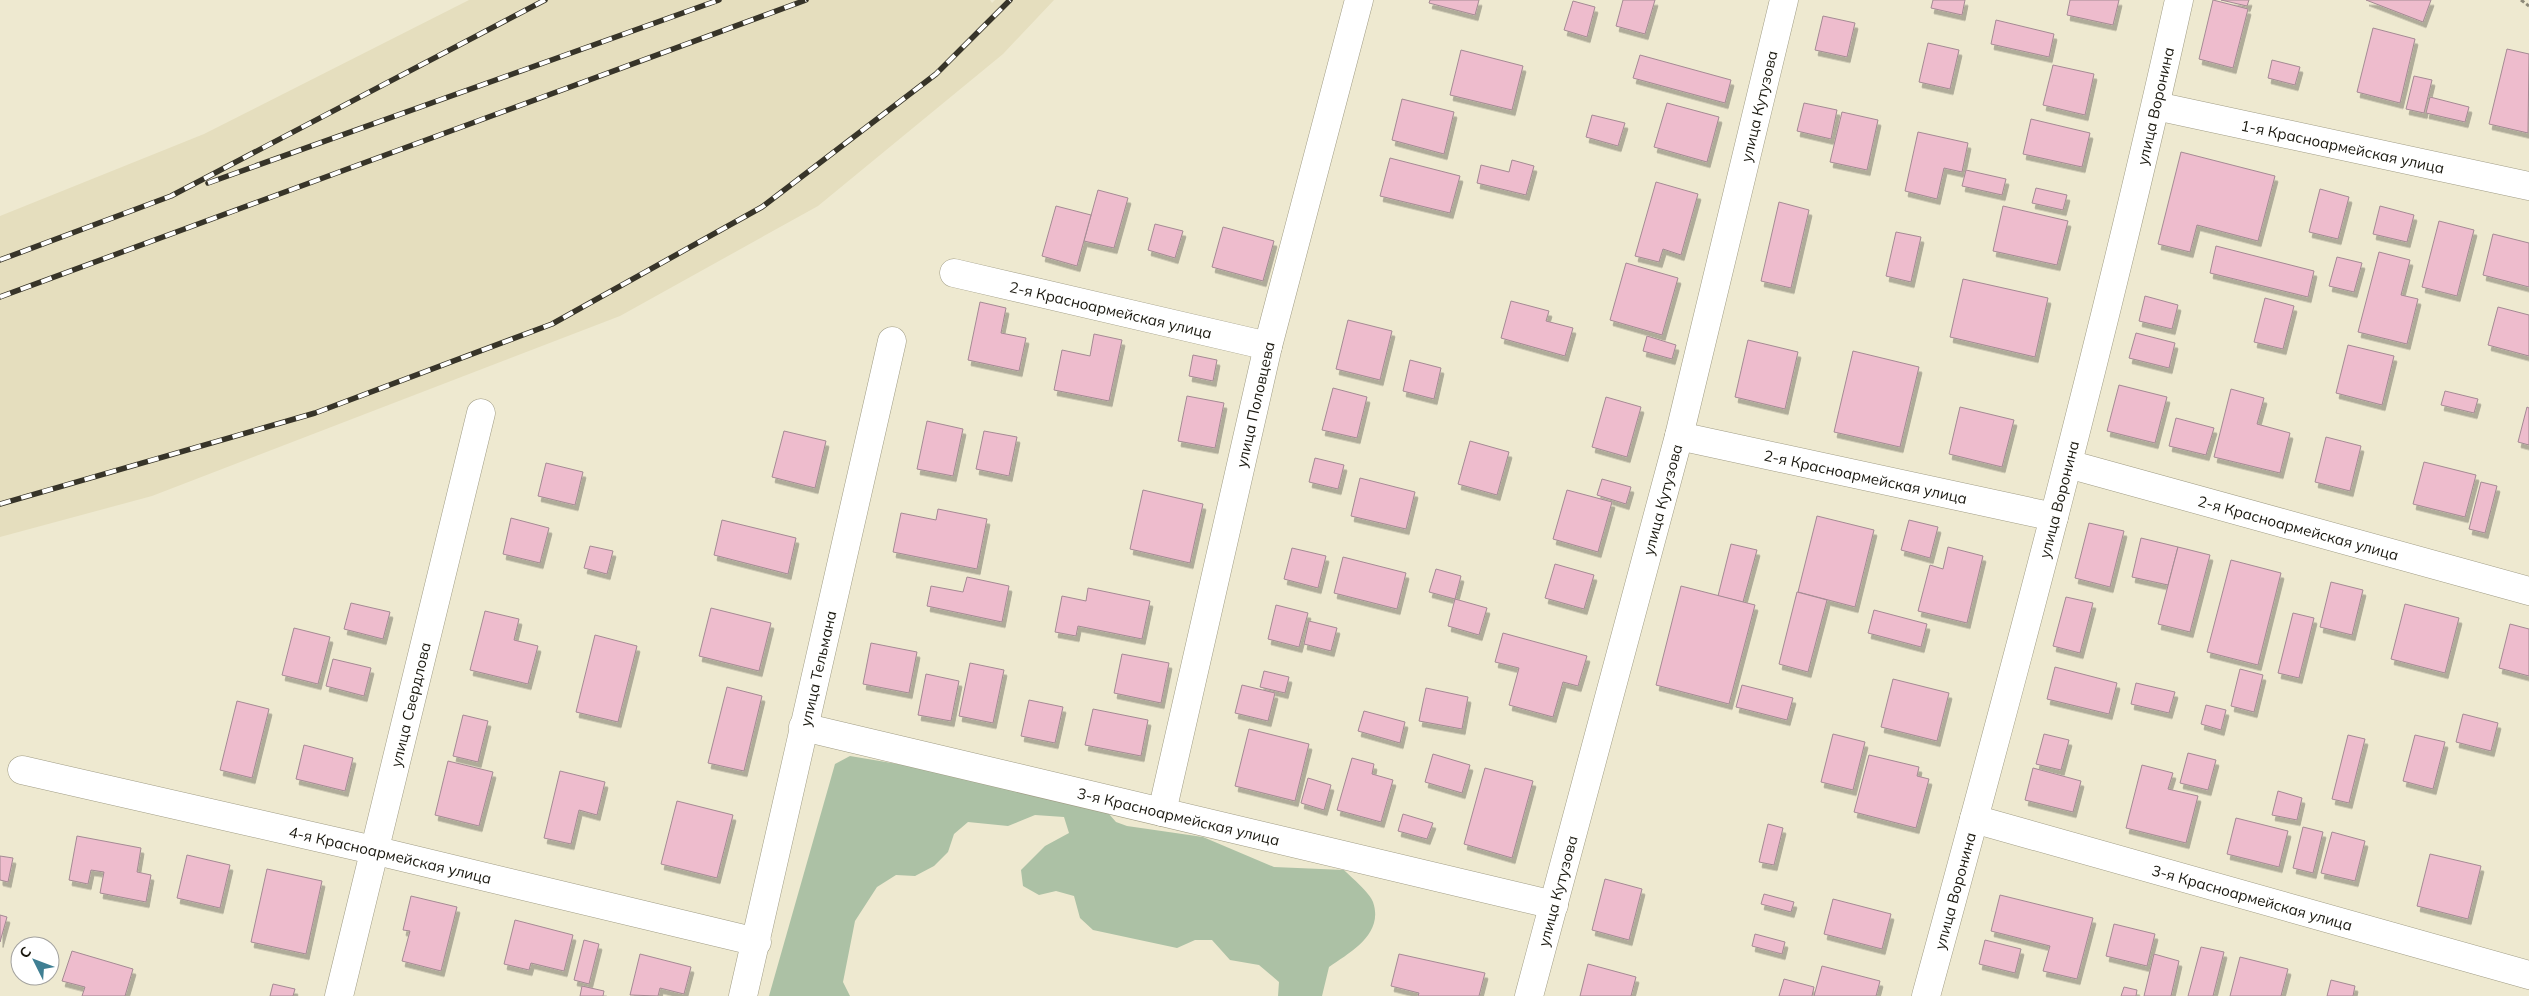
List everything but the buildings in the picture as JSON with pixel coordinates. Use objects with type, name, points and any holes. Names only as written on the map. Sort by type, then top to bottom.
[{"type":"street","name":"улица Половцева","points":[[1162,812],[1268,346],[1359,0]]},
{"type":"street","name":"улица Кутузова","points":[[1529,996],[1679,436],[1784,0]]},
{"type":"street","name":"улица Воронина","points":[[1926,996],[2068,464],[2156,106],[2179,0]]},
{"type":"street","name":"1-я Красноармейская улица","points":[[2156,106],[2529,186]]},
{"type":"street","name":"2-я Красноармейская улица","points":[[954,273],[1268,346]]},
{"type":"street","name":"улица Тельмана","points":[[744,996],[803,727],[892,341]]},
{"type":"street","name":"улица Свердлова","points":[[339,996],[373,850],[481,413]]},
{"type":"street","name":"2-я Красноармейская улица","points":[[1679,436],[2054,517]]},
{"type":"street","name":"2-я Красноармейская улица","points":[[2068,464],[2529,591]]},
{"type":"street","name":"3-я Красноармейская улица","points":[[803,727],[1554,905]]},
{"type":"street","name":"4-я Красноармейская улица","points":[[22,770],[373,850],[757,942]]},
{"type":"street","name":"3-я Красноармейская улица","points":[[1974,819],[2529,974]]},
{"type":"path","points":[[2521,0],[2529,6]]},
{"type":"shaded area","points":[[469,0],[990,0],[992,3],[995,0],[1054,0],[1003,54],[818,206],[620,316],[152,496],[0,537],[0,216],[204,134]]},
{"type":"green space","points":[[850,756],[1094,797],[1116,822],[1127,826],[1203,837],[1274,867],[1344,870],[1371,898],[1375,913],[1374,924],[1370,933],[1363,941],[1329,967],[1322,996],[1278,996],[1279,982],[1259,965],[1230,960],[1212,940],[1195,940],[1177,948],[1093,930],[1080,918],[1074,896],[1056,891],[1039,895],[1023,886],[1021,870],[1045,846],[1069,833],[1064,817],[1035,815],[1008,826],[968,822],[954,834],[948,852],[934,866],[915,876],[896,875],[877,887],[855,921],[843,982],[850,996],[769,996],[835,764]]},
{"type":"railway","points":[[0,260],[171,196],[545,0]]},
{"type":"railway","points":[[208,183],[719,0]]},
{"type":"railway","points":[[0,297],[806,0]]},
{"type":"railway","points":[[0,504],[315,413],[552,324],[762,207],[936,74],[1010,0]]}]
